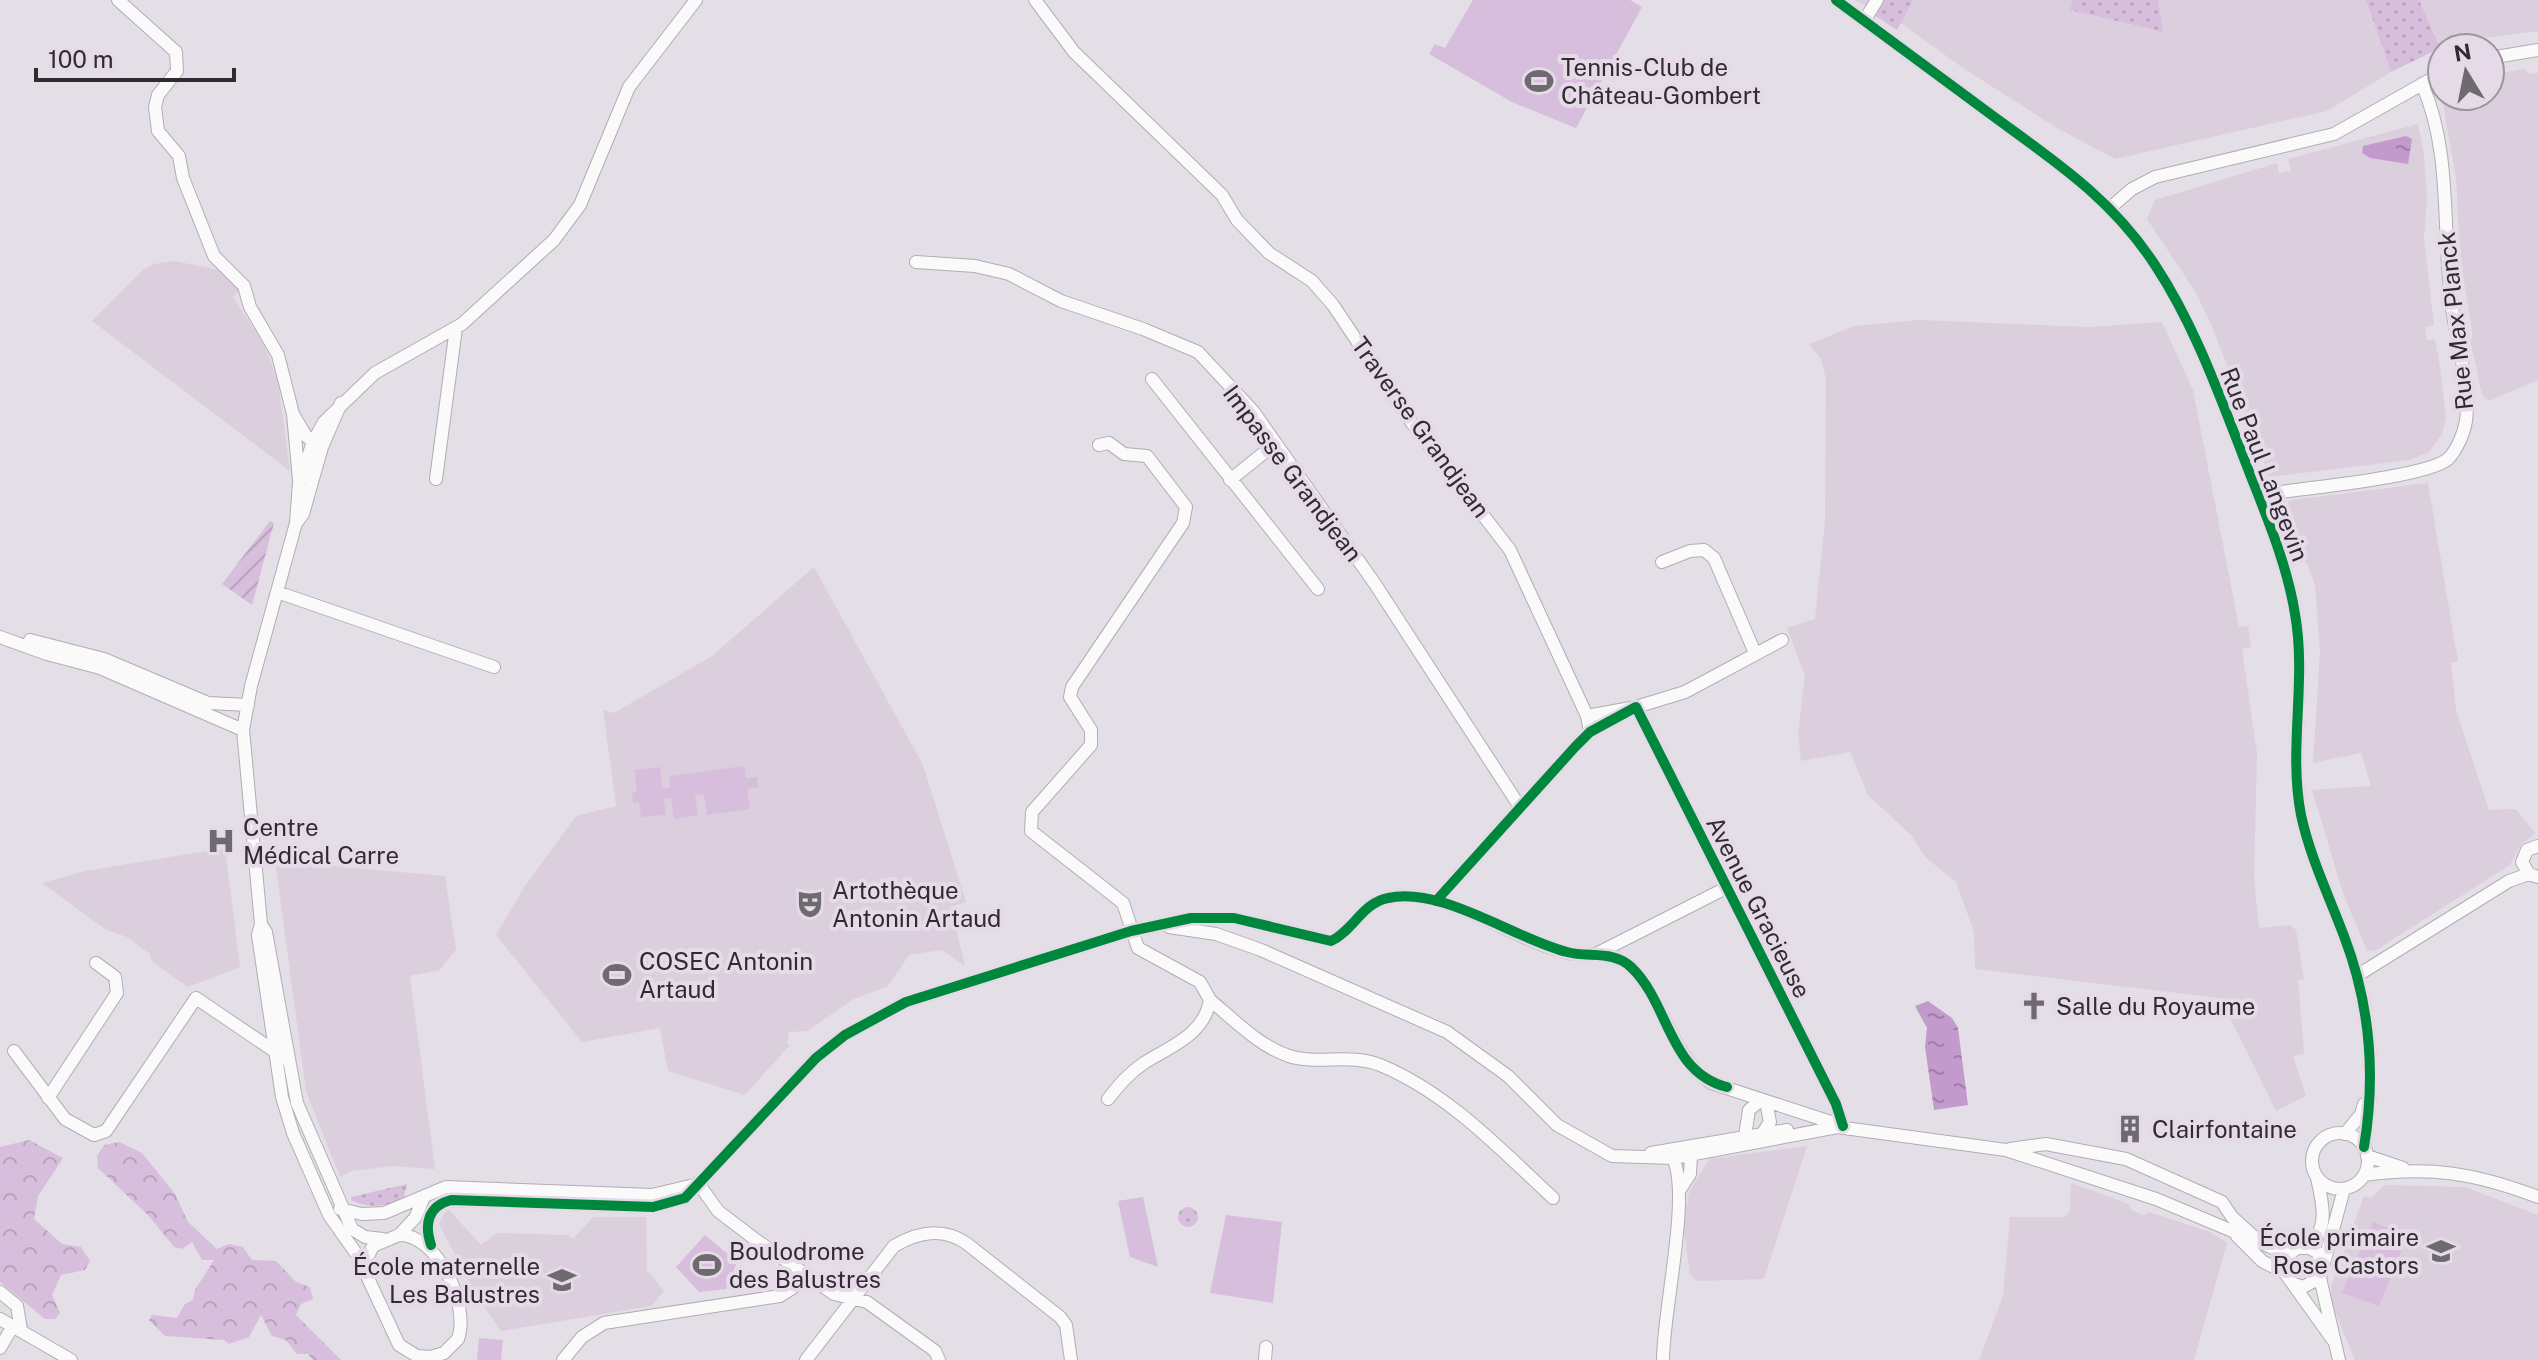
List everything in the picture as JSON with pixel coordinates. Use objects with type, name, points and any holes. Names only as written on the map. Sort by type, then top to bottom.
[{"type":"street","points":[[118,0],[176,52],[177,71],[158,95],[155,107],[158,131],[179,156],[183,178],[214,256],[244,286],[250,307],[278,355],[293,414],[293,450],[305,485]]},
{"type":"street","points":[[383,1239],[359,1235],[340,1209],[303,1121],[281,1056],[258,935],[261,924],[243,730],[248,705],[324,422],[375,373],[456,328],[530,265],[580,205],[629,87],[696,0]]},
{"type":"street","name":"Traverse Grandjean","points":[[1035,0],[1074,52],[1195,166],[1222,195],[1237,220],[1269,253],[1312,281],[1333,305],[1412,423],[1510,550],[1587,716],[1590,732]]},
{"type":"street","name":"Rue Paul Langevin","points":[[1836,0],[2076,175],[2110,208],[2155,264],[2176,300],[2213,379],[2258,495],[2296,614],[2298,679],[2295,749],[2300,812],[2307,840],[2358,975],[2370,1041],[2366,1152]]},
{"type":"street","points":[[1864,21],[1877,0]]},
{"type":"street","points":[[2506,55],[2538,50]]},
{"type":"street","points":[[2110,208],[2132,189],[2155,177],[2334,134],[2426,82]]},
{"type":"street","name":"Rue Max Planck","points":[[2258,495],[2420,472],[2449,458],[2461,436],[2466,419],[2466,395],[2448,275],[2443,167],[2436,124],[2422,84]]},
{"type":"street","name":"Impasse Grandjean","points":[[916,262],[975,266],[1009,274],[1061,301],[1198,352],[1253,411],[1375,584],[1520,807]]},
{"type":"street","points":[[436,479],[456,328]]},
{"type":"street","points":[[1152,379],[1318,589]]},
{"type":"street","points":[[293,414],[317,445]]},
{"type":"street","points":[[1099,445],[1109,443],[1124,454],[1147,456],[1186,507],[1183,523],[1072,687],[1070,697],[1091,730],[1091,745],[1032,812],[1031,831],[1123,903],[1138,948],[1200,982],[1210,1000],[1265,1045],[1291,1057],[1360,1059],[1380,1065],[1452,1106],[1553,1198]]},
{"type":"street","points":[[1230,480],[1275,444]]},
{"type":"street","points":[[1662,562],[1690,551],[1704,550],[1714,558],[1755,653]]},
{"type":"street","points":[[277,592],[494,667]]},
{"type":"street","points":[[0,629],[208,703],[248,705]]},
{"type":"street","points":[[0,637],[47,654],[72,654],[243,730]]},
{"type":"street","points":[[1587,716],[1636,707],[1685,692],[1782,640]]},
{"type":"street","points":[[1436,901],[1590,732],[1636,707]]},
{"type":"street","name":"Avenue Gracieuse","points":[[1636,707],[1836,1104],[1843,1126]]},
{"type":"street","points":[[2509,881],[2527,850],[2538,846]]},
{"type":"street","points":[[2358,975],[2509,881],[2534,876],[2522,862]]},
{"type":"street","points":[[1596,954],[1726,888]]},
{"type":"street","points":[[458,1360],[462,1313],[431,1245],[429,1216],[439,1205],[451,1200],[653,1207],[685,1198],[816,1058],[878,1016],[934,992],[1131,931],[1191,918],[1234,918],[1331,941],[1341,937],[1375,902],[1401,897],[1436,901],[1569,953],[1613,956],[1630,965],[1649,988],[1675,1045],[1687,1062],[1711,1083],[1814,1114],[1843,1126],[2006,1150],[2156,1199],[2262,1243],[2317,1252],[2339,1360]]},
{"type":"street","points":[[1161,926],[1216,934],[1261,950],[1447,1032],[1508,1076],[1557,1125],[1612,1156],[1635,1160],[1673,1158],[1762,1137],[1843,1126]]},
{"type":"street","points":[[48,1098],[117,993],[115,977],[96,963]]},
{"type":"street","points":[[14,1051],[65,1119],[94,1135],[106,1131],[196,998],[281,1056]]},
{"type":"street","points":[[1108,1099],[1126,1077],[1195,1031],[1208,1014],[1210,1000]]},
{"type":"street","points":[[281,1056],[282,1097],[293,1133],[329,1215],[365,1266],[370,1284],[406,1360]]},
{"type":"street","points":[[1727,1087],[1747,1125],[1762,1137]]},
{"type":"street","name":"Rue Paul Langevin","points":[[2345,1134],[2361,1114],[2367,1093]]},
{"type":"street","points":[[1612,1156],[1747,1125],[1763,1101]]},
{"type":"street","points":[[1762,1137],[1770,1122],[1763,1101]]},
{"type":"street","points":[[2333,1340],[2290,1278],[2288,1255],[2303,1249],[2323,1226],[2317,1178],[2311,1159],[2314,1150],[2323,1138],[2345,1134],[2366,1152],[2410,1170]]},
{"type":"street","points":[[2006,1150],[2046,1144],[2126,1159],[2222,1202],[2232,1217],[2262,1243]]},
{"type":"street","points":[[2364,1175],[2366,1152]]},
{"type":"street","points":[[1681,1188],[1690,1174],[1691,1155]]},
{"type":"street","points":[[1663,1360],[1663,1330],[1681,1188],[1673,1158]]},
{"type":"street","points":[[2229,1229],[2262,1261],[2303,1287],[2322,1272],[2335,1213],[2344,1189],[2364,1175],[2410,1170],[2474,1175],[2538,1197]]},
{"type":"street","points":[[2317,1178],[2326,1186],[2344,1189]]},
{"type":"street","points":[[340,1209],[384,1213],[458,1187],[652,1195],[698,1183]]},
{"type":"street","points":[[698,1183],[718,1211],[834,1294],[867,1302],[935,1351],[939,1360]]},
{"type":"street","points":[[399,1235],[415,1218],[424,1197]]},
{"type":"street","points":[[806,1360],[894,1246],[909,1237],[934,1232],[954,1235],[1060,1317],[1066,1325],[1071,1360]]},
{"type":"street","points":[[365,1266],[373,1246],[383,1239],[413,1235],[431,1245]]},
{"type":"street","points":[[563,1360],[582,1337],[604,1323],[780,1296],[794,1287],[804,1273]]},
{"type":"street","points":[[1,1293],[6,1307],[1,1320],[71,1360]]},
{"type":"street","points":[[0,1348],[17,1328],[17,1306],[1,1293]]},
{"type":"street","points":[[399,1345],[407,1353],[432,1358],[458,1339]]},
{"type":"shaded area","points":[[1854,0],[2072,0],[2070,10],[2162,32],[2158,0],[2366,0],[2391,72],[2327,111],[2115,159],[2057,128],[1963,68],[1888,14]]},
{"type":"shaded area","points":[[2419,0],[2538,0],[2538,31],[2506,35],[2506,32],[2433,32]]},
{"type":"shaded area","points":[[2524,69],[2529,74],[2538,73],[2538,380],[2489,401],[2482,395],[2470,340],[2473,337],[2460,257],[2456,178],[2444,112],[2506,112],[2506,72]]},
{"type":"shaded area","points":[[2418,124],[2424,154],[2427,199],[2424,239],[2434,325],[2425,327],[2427,340],[2435,339],[2440,367],[2446,418],[2442,434],[2429,452],[2409,460],[2269,477],[2212,326],[2195,291],[2147,219],[2155,200],[2277,163],[2279,173],[2291,171],[2288,159]]},
{"type":"shaded area","points":[[174,261],[224,271],[243,288],[233,297],[264,345],[278,381],[290,471],[92,321],[143,270],[154,264]]},
{"type":"shaded area","points":[[1918,320],[2090,327],[2162,322],[2193,390],[2239,627],[2248,626],[2251,647],[2242,649],[2257,753],[2254,878],[2259,928],[2290,925],[2296,930],[2304,979],[2298,980],[2304,1054],[2293,1056],[2306,1096],[2276,1111],[2220,998],[1975,969],[1974,932],[1956,882],[1925,857],[1911,835],[1868,795],[1850,752],[1801,761],[1798,734],[1805,676],[1787,628],[1815,619],[1825,521],[1826,379],[1821,359],[1809,344],[1854,326]]},
{"type":"shaded area","points":[[2428,483],[2458,661],[2451,663],[2456,710],[2489,810],[2516,809],[2535,833],[2520,846],[2510,865],[2376,950],[2367,951],[2343,893],[2312,790],[2371,786],[2361,753],[2313,763],[2320,652],[2315,585],[2308,566],[2278,519],[2278,510],[2292,500]]},
{"type":"shaded area","points":[[814,567],[923,765],[966,902],[951,907],[965,966],[942,950],[909,955],[888,986],[854,999],[807,1031],[789,1032],[787,1044],[790,1045],[745,1095],[668,1071],[660,1028],[582,1042],[496,935],[525,886],[576,816],[616,806],[603,710],[614,713],[712,656]]},
{"type":"shaded area","points":[[225,848],[240,967],[188,987],[151,961],[150,954],[127,937],[105,929],[42,883],[85,871]]},
{"type":"shaded area","points":[[275,861],[445,876],[456,949],[440,970],[410,976],[435,1169],[392,1166],[351,1171],[340,1177],[306,1091]]},
{"type":"shaded area","points":[[1807,1146],[1764,1279],[1697,1281],[1690,1274],[1683,1225],[1689,1192],[1709,1159]]},
{"type":"shaded area","points":[[2071,1183],[2129,1204],[2131,1210],[2144,1215],[2149,1212],[2210,1232],[2227,1243],[2194,1360],[1979,1360],[2003,1296],[2010,1217],[2065,1217],[2070,1210]]},
{"type":"shaded area","name":"École primaire Rose Castors","points":[[2385,1185],[2465,1187],[2538,1215],[2538,1360],[2355,1360],[2332,1305],[2331,1286],[2364,1196],[2371,1198]]},
{"type":"shaded area","name":"École maternelle Les Balustres","points":[[450,1211],[481,1245],[497,1233],[568,1235],[573,1239],[593,1217],[646,1217],[647,1270],[664,1291],[651,1306],[501,1331],[476,1295],[439,1224],[445,1212]]},
{"type":"green space","name":"Tennis-Club de Château-Gombert","points":[[1473,0],[1630,0],[1642,7],[1576,128],[1512,102],[1429,54],[1435,44],[1445,48]]},
{"type":"green space","points":[[1880,0],[1913,0],[1897,30],[1874,15]]},
{"type":"green space","points":[[2072,0],[2158,0],[2163,32],[2070,10]]},
{"type":"green space","points":[[2366,0],[2419,0],[2433,32],[2426,32],[2426,55],[2391,72]]},
{"type":"green space","points":[[270,521],[274,523],[252,605],[222,584]]},
{"type":"green space","points":[[744,766],[746,778],[757,777],[758,787],[747,789],[750,809],[707,815],[704,794],[695,795],[698,815],[674,819],[671,798],[664,799],[666,815],[641,817],[639,802],[633,803],[632,793],[637,792],[634,770],[660,767],[663,789],[670,787],[669,776]]},
{"type":"green space","points":[[29,1140],[63,1158],[38,1196],[34,1219],[62,1244],[81,1247],[90,1261],[85,1270],[61,1275],[52,1295],[60,1313],[55,1319],[45,1319],[0,1282],[0,1147]]},
{"type":"green space","points":[[119,1142],[142,1153],[175,1194],[188,1222],[217,1249],[229,1244],[243,1247],[252,1260],[276,1261],[296,1282],[310,1287],[313,1299],[301,1304],[296,1315],[341,1360],[313,1360],[308,1354],[297,1354],[286,1340],[272,1336],[261,1315],[249,1337],[229,1344],[224,1340],[165,1336],[149,1320],[152,1315],[177,1318],[185,1304],[193,1300],[195,1290],[214,1260],[202,1260],[192,1242],[182,1249],[174,1247],[148,1215],[98,1168],[97,1156],[104,1145]]},
{"type":"green space","points":[[407,1184],[404,1197],[391,1203],[371,1206],[351,1200],[351,1197]]},
{"type":"green space","points":[[1143,1197],[1158,1267],[1130,1257],[1118,1201]]},
{"type":"green space","points":[[1184,1207],[1192,1207],[1198,1217],[1192,1227],[1184,1227],[1178,1221],[1178,1213]]},
{"type":"green space","points":[[1226,1215],[1282,1222],[1273,1303],[1210,1293]]},
{"type":"green space","points":[[2373,1222],[2407,1236],[2379,1306],[2342,1293]]},
{"type":"green space","name":"Boulodrome des Balustres","points":[[705,1235],[737,1262],[726,1289],[699,1292],[676,1267]]},
{"type":"green space","points":[[479,1338],[503,1340],[501,1360],[477,1360]]},
{"type":"water","points":[[2406,136],[2412,139],[2408,164],[2370,158],[2362,153],[2363,146]]},
{"type":"water","points":[[1928,1001],[1952,1018],[1958,1028],[1968,1105],[1934,1110],[1925,1047],[1927,1028],[1915,1006]]},
{"type":"cycle path","points":[[1836,0],[2082,183],[2138,242],[2168,286],[2192,331],[2264,509],[2291,593],[2298,639],[2296,765],[2301,815],[2309,846],[2353,962],[2365,1014],[2370,1093],[2364,1147]]},
{"type":"cycle path","points":[[1436,901],[1590,732],[1636,707],[1836,1104],[1843,1126]]},
{"type":"cycle path","points":[[431,1245],[428,1230],[430,1217],[437,1207],[451,1200],[653,1207],[685,1198],[816,1058],[845,1035],[906,1002],[1131,931],[1191,918],[1234,918],[1331,941],[1346,931],[1371,905],[1388,898],[1409,896],[1455,906],[1567,952],[1609,956],[1624,962],[1644,982],[1681,1052],[1693,1067],[1708,1079],[1727,1087]]},
{"type":"place","name":"Tennis-Club de Château-Gombert","points":[[1539,81]]},
{"type":"place","name":"Centre Médical Carre","points":[[221,841]]},
{"type":"place","name":"Artothèque Antonin Artaud","points":[[810,904]]},
{"type":"place","name":"COSEC Antonin Artaud","points":[[617,975]]},
{"type":"place","name":"Salle du Royaume","points":[[2034,1006]]},
{"type":"place","name":"Clairfontaine","points":[[2130,1129]]},
{"type":"place","name":"École primaire Rose Castors","points":[[2441,1251]]},
{"type":"place","name":"Boulodrome des Balustres","points":[[707,1265]]},
{"type":"place","name":"École maternelle Les Balustres","points":[[562,1280]]}]
